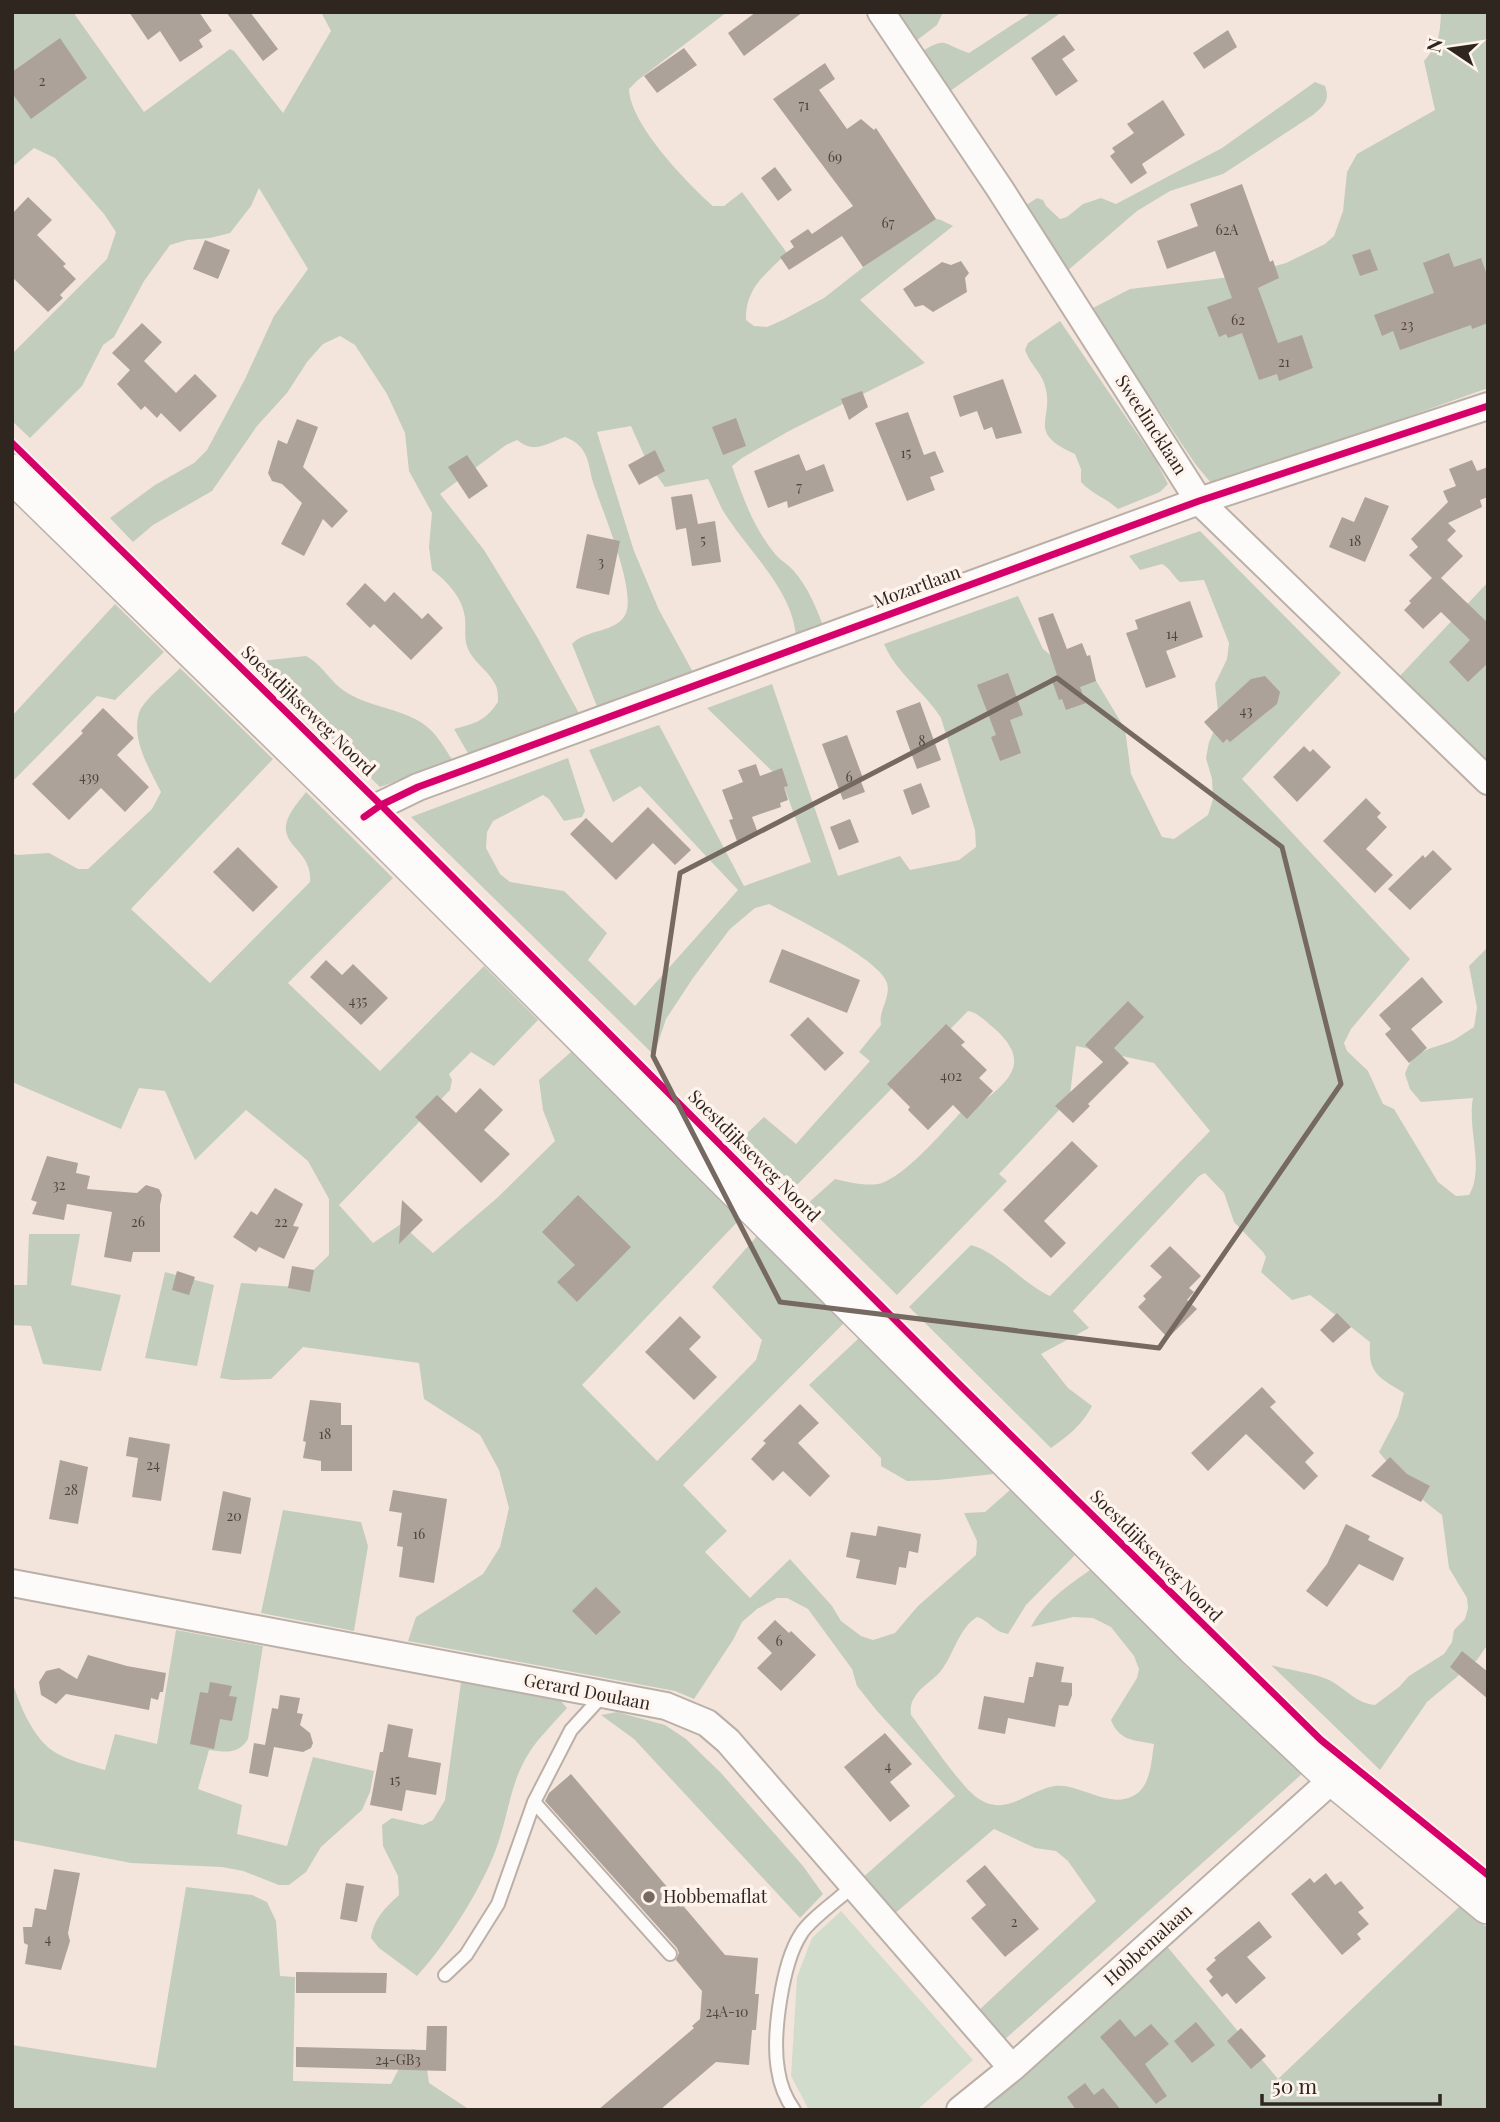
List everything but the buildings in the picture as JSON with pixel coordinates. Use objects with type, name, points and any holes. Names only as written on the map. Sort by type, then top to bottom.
[{"type":"main road","name":"Soestdijkseweg Noord","points":[[12,472],[364,817],[1195,1647],[1334,1778],[1488,1905]]},
{"type":"street","name":"Sweelincklaan","points":[[881,12],[1000,188],[1199,501],[1488,781]]},
{"type":"street","name":"Mozartlaan","points":[[364,817],[381,805],[418,787],[1199,501],[1488,406]]},
{"type":"street","name":"Gerard Doulaan","points":[[12,1583],[666,1706],[707,1723],[728,1741],[852,1887],[1012,2068]]},
{"type":"street","name":"Hobbemalaan","points":[[960,2110],[1012,2068],[1334,1778]]},
{"type":"lane","points":[[444,1975],[466,1955],[498,1904],[534,1802],[571,1730],[603,1695]]},
{"type":"lane","points":[[534,1802],[670,1954]]},
{"type":"lane","points":[[794,2110],[787,2100],[778,2070],[777,2042],[784,1980],[790,1956],[802,1932],[852,1887]]},
{"type":"highlighted area","points":[[1057,678],[1282,847],[1341,1084],[1159,1348],[780,1302],[653,1056],[680,873]]},
{"type":"green space","points":[[12,12],[73,12],[144,112],[230,49],[283,113],[331,31],[321,12],[727,12],[629,89],[632,103],[649,135],[689,183],[713,206],[724,206],[742,192],[787,253],[753,290],[746,320],[754,326],[767,327],[824,298],[923,222],[935,219],[953,226],[860,300],[925,363],[789,431],[732,466],[761,535],[803,583],[824,628],[796,638],[793,620],[778,586],[722,509],[708,479],[665,487],[647,462],[631,426],[597,432],[634,551],[659,610],[694,674],[598,709],[572,644],[616,624],[626,613],[628,601],[622,567],[588,460],[579,445],[565,437],[535,447],[517,440],[506,445],[440,494],[484,550],[536,635],[580,715],[469,755],[454,729],[484,718],[498,702],[497,688],[469,652],[464,611],[458,597],[432,570],[429,547],[432,513],[409,471],[405,433],[387,394],[355,345],[340,336],[323,344],[307,362],[287,393],[257,426],[212,491],[153,525],[133,542],[110,518],[155,485],[194,463],[207,450],[245,379],[274,316],[308,269],[259,188],[251,206],[230,233],[170,245],[144,281],[114,337],[103,345],[82,386],[30,438],[12,421],[12,354],[107,259],[116,232],[104,214],[55,158],[34,148],[12,167]]},
{"type":"green space","points":[[890,12],[943,12],[937,25],[912,44]]},
{"type":"green space","points":[[1032,12],[1062,12],[946,94],[918,54],[940,43],[969,53]]},
{"type":"green space","points":[[1441,12],[1488,12],[1488,388],[1217,485],[1212,484],[1196,465],[1091,309],[1130,289],[1239,276],[1286,263],[1325,244],[1334,236],[1343,211],[1347,172],[1357,154],[1435,110],[1424,61],[1438,39]]},
{"type":"green space","points":[[1315,82],[1325,86],[1327,99],[1313,115],[1223,174],[1170,191],[1137,211],[1066,272],[1022,208],[1037,198],[1043,200],[1060,219],[1067,217],[1083,204],[1101,198],[1116,204],[1222,148]]},
{"type":"green space","points":[[1060,321],[1156,461],[1168,484],[1160,492],[1118,509],[1081,482],[1081,469],[1075,454],[1050,438],[1045,423],[1047,395],[1044,383],[1025,350],[1028,343]]},
{"type":"green space","points":[[1200,531],[1341,673],[1242,779],[1410,959],[1351,1029],[1344,1043],[1347,1051],[1368,1071],[1383,1104],[1394,1109],[1438,1182],[1456,1196],[1469,1195],[1476,1173],[1473,1098],[1421,1102],[1410,1089],[1405,1074],[1419,1054],[1454,1040],[1474,1027],[1477,1008],[1469,966],[1488,947],[1488,1644],[1477,1660],[1427,1702],[1380,1770],[1271,1665],[1325,1678],[1357,1699],[1375,1705],[1409,1676],[1444,1654],[1452,1642],[1454,1630],[1465,1619],[1467,1598],[1449,1568],[1442,1515],[1408,1486],[1379,1452],[1398,1416],[1404,1393],[1376,1374],[1371,1361],[1370,1342],[1310,1295],[1292,1300],[1261,1272],[1266,1257],[1234,1222],[1224,1193],[1205,1173],[1199,1176],[1073,1311],[1089,1328],[1041,1354],[1068,1388],[1092,1406],[1074,1430],[1051,1448],[909,1307],[971,1245],[981,1248],[1050,1296],[1210,1131],[1154,1063],[1076,1046],[1070,1094],[1061,1108],[999,1174],[1007,1181],[897,1295],[806,1205],[835,1179],[867,1184],[889,1180],[928,1148],[972,1100],[981,1103],[1001,1086],[1013,1069],[1014,1060],[1006,1040],[995,1029],[968,1011],[791,1191],[740,1140],[764,1117],[796,1144],[870,1061],[859,1052],[881,1025],[888,989],[881,973],[834,939],[769,904],[755,908],[730,929],[693,978],[666,1019],[654,1055],[411,817],[568,758],[585,811],[582,817],[564,821],[549,799],[543,795],[493,821],[487,832],[486,848],[500,874],[510,882],[564,891],[607,933],[588,960],[635,1006],[738,890],[640,786],[613,802],[589,750],[659,725],[744,886],[811,862],[785,789],[773,772],[707,708],[772,684],[838,876],[900,856],[910,870],[959,860],[976,847],[975,830],[941,718],[889,655],[884,644],[1018,596],[1043,649],[1095,679],[1125,729],[1131,774],[1162,837],[1174,839],[1208,815],[1213,799],[1212,779],[1206,758],[1209,742],[1219,720],[1215,684],[1227,659],[1229,643],[1204,580],[1180,582],[1162,564],[1140,570],[1129,556]]},
{"type":"green space","points":[[1488,582],[1488,765],[1398,678]]},
{"type":"green space","points":[[115,604],[164,652],[115,700],[97,696],[12,782],[12,716]]},
{"type":"green space","points":[[306,656],[346,692],[422,723],[436,735],[453,761],[380,787],[252,662]]},
{"type":"green space","points":[[180,668],[273,759],[131,909],[210,983],[310,882],[307,863],[286,830],[290,813],[306,792],[393,878],[288,983],[380,1071],[484,966],[538,1020],[494,1066],[471,1052],[449,1074],[452,1080],[450,1090],[339,1205],[373,1243],[401,1224],[433,1253],[497,1198],[555,1141],[543,1110],[539,1080],[571,1052],[740,1219],[582,1385],[657,1461],[756,1360],[762,1340],[712,1287],[757,1236],[844,1323],[683,1485],[727,1531],[705,1552],[750,1598],[790,1559],[832,1606],[841,1621],[861,1636],[873,1640],[895,1633],[918,1606],[976,1555],[977,1541],[964,1513],[985,1512],[1010,1490],[1075,1555],[1026,1605],[1008,1634],[998,1631],[977,1617],[971,1622],[940,1672],[913,1700],[911,1715],[972,1793],[989,1804],[999,1805],[1017,1801],[1045,1788],[1065,1786],[1114,1800],[1133,1796],[1147,1780],[1154,1744],[1123,1736],[1111,1720],[1137,1678],[1139,1669],[1134,1656],[1111,1627],[1093,1618],[1073,1617],[1031,1627],[1049,1602],[1090,1570],[1188,1668],[1303,1773],[1003,2041],[978,2011],[1096,1901],[1068,1861],[1056,1851],[1035,1848],[994,1829],[893,1915],[861,1879],[955,1796],[857,1686],[852,1669],[808,1609],[787,1598],[777,1598],[757,1609],[742,1622],[694,1699],[675,1691],[408,1641],[416,1617],[483,1574],[500,1547],[509,1508],[499,1470],[480,1435],[424,1399],[419,1363],[303,1347],[271,1379],[220,1378],[241,1283],[296,1287],[329,1255],[329,1199],[308,1161],[246,1110],[195,1160],[165,1091],[139,1088],[121,1129],[12,1082],[12,853],[49,853],[78,869],[88,869],[152,809],[161,792],[140,744],[137,723],[142,707]]},
{"type":"green space","points":[[29,1234],[80,1234],[71,1285],[121,1295],[101,1371],[43,1364],[31,1326],[12,1325],[12,1285],[27,1285]]},
{"type":"green space","points":[[165,1272],[214,1285],[197,1366],[145,1358]]},
{"type":"green space","points":[[859,1338],[994,1474],[907,1481],[881,1466],[881,1458],[809,1385]]},
{"type":"green space","points":[[283,1510],[361,1522],[368,1546],[354,1631],[261,1613]]},
{"type":"green space","points":[[176,1630],[263,1646],[248,1739],[235,1750],[209,1750],[198,1789],[242,1805],[237,1834],[287,1846],[313,1757],[374,1771],[370,1792],[362,1810],[321,1847],[306,1872],[289,1885],[279,1885],[243,1871],[222,1867],[131,1863],[12,1840],[12,1680],[27,1719],[46,1745],[65,1757],[105,1770],[115,1734],[157,1744]]},
{"type":"green space","points":[[461,1682],[561,1701],[567,1708],[529,1753],[513,1788],[496,1849],[482,1881],[451,1933],[417,1976],[379,1948],[371,1938],[377,1919],[399,1895],[398,1876],[383,1846],[382,1825],[392,1818],[423,1825],[433,1820],[445,1800]]},
{"type":"green space","points":[[617,1712],[665,1725],[686,1739],[721,1773],[803,1866],[823,1894],[800,1918],[634,1739],[601,1715]]},
{"type":"green space","points":[[186,1887],[252,1895],[267,1902],[276,1921],[280,1976],[295,1977],[293,2081],[391,2084],[408,2051],[414,2049],[425,2055],[429,2083],[470,2110],[12,2110],[12,2045],[156,2068]]},
{"type":"green space","points":[[1460,1906],[1488,1928],[1488,2110],[975,2110],[1165,1944],[1278,2079]]},
{"type":"green space","points":[[841,1911],[973,2060],[917,2110],[809,2110],[791,2076],[797,1977],[812,1938]]},
{"type":"cycle path","points":[[364,817],[381,805],[418,787],[1199,501],[1488,406]]},
{"type":"cycle path","points":[[12,443],[381,805],[962,1387],[1321,1740],[1488,1875]]},
{"type":"place","name":"Hobbemaflat","points":[[649,1897]]}]
